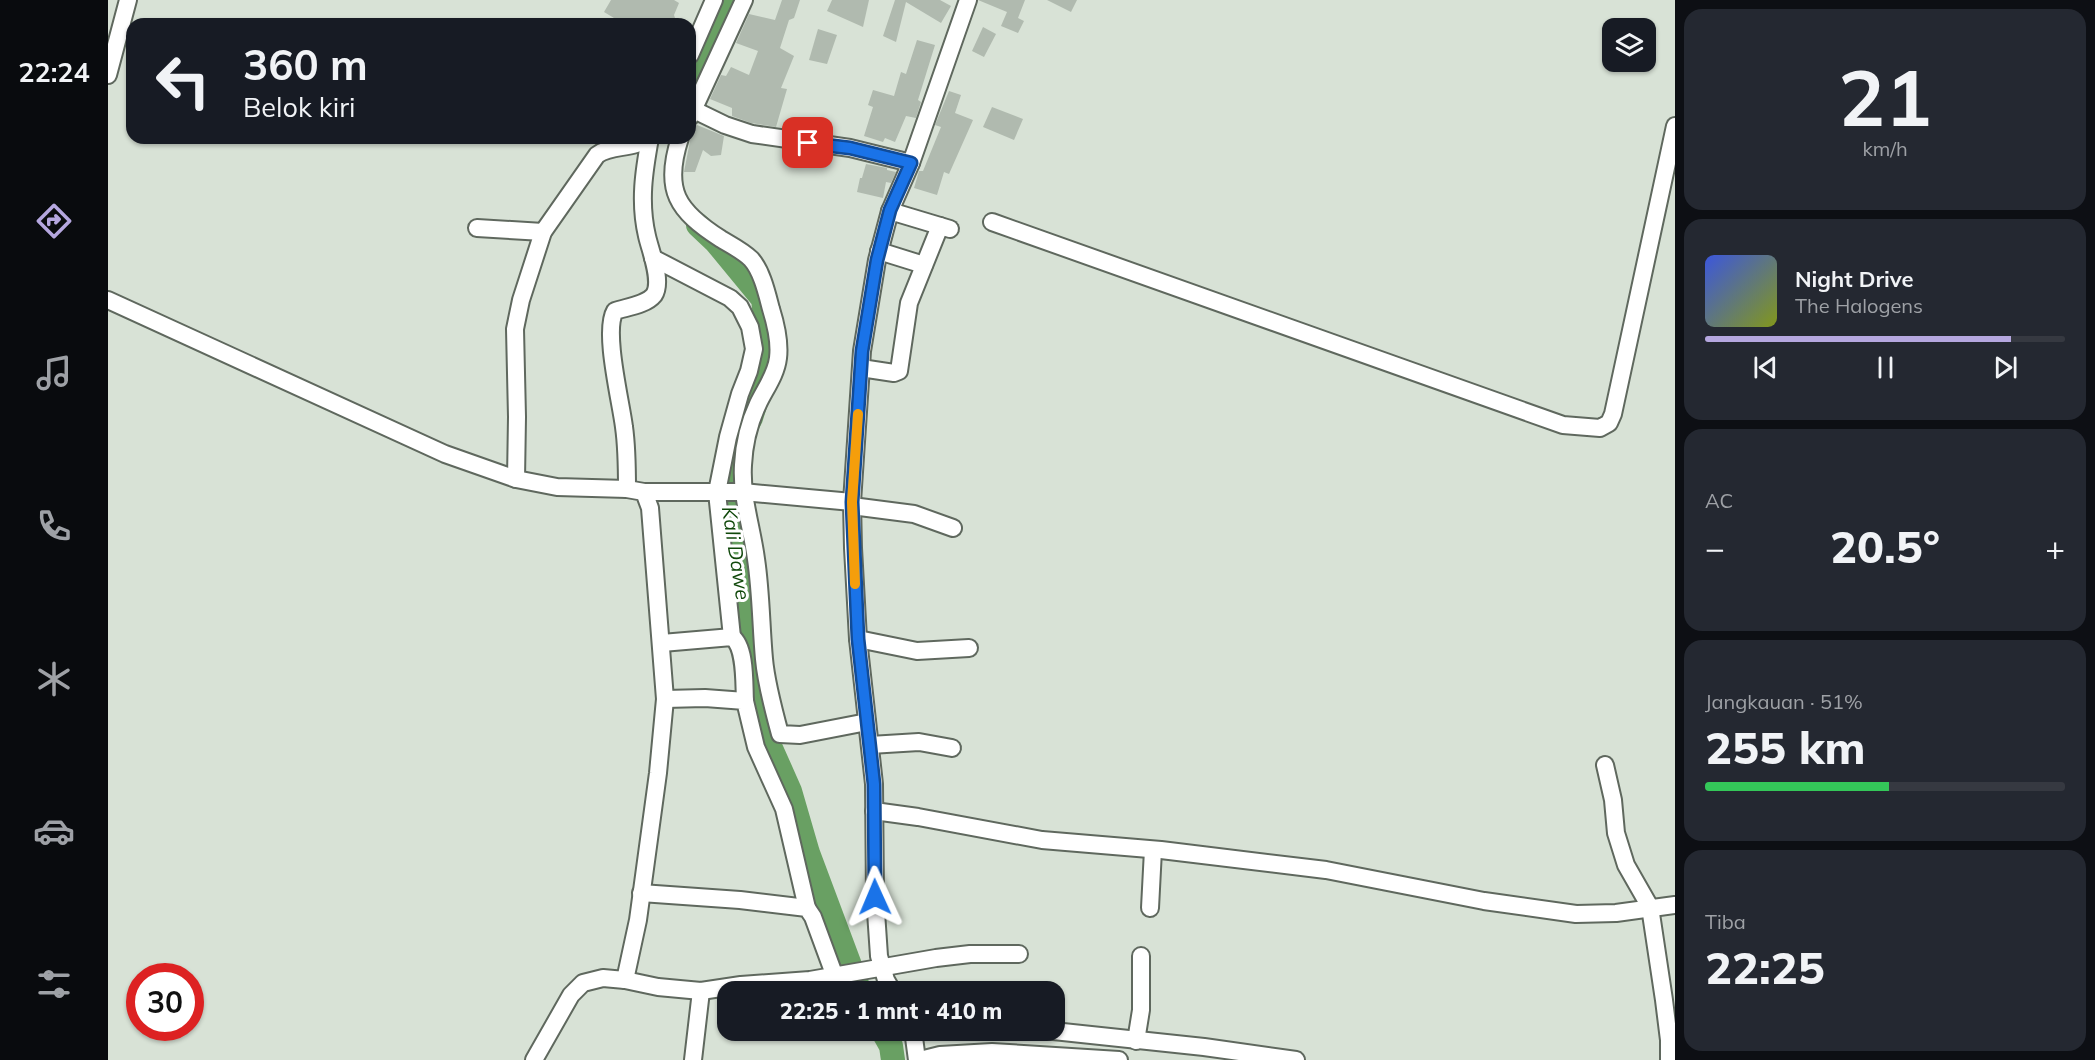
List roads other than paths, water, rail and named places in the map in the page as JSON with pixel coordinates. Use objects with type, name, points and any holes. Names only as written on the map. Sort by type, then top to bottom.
[{"type":"street","points":[[108,75],[128,0]]},
{"type":"street","points":[[696,41],[714,0]]},
{"type":"street","points":[[696,102],[744,0]]},
{"type":"street","points":[[885,981],[875,968],[874,784],[858,639],[852,504],[861,368],[879,251],[890,210],[911,163],[969,0]]},
{"type":"street","points":[[696,113],[752,134],[850,148],[911,163]]},
{"type":"street","points":[[992,222],[1563,425],[1600,429],[1610,423],[1675,126]]},
{"type":"street","points":[[516,479],[515,330],[521,300],[543,232],[597,155],[610,148],[639,144]]},
{"type":"street","points":[[627,489],[626,438],[617,391],[612,317],[615,311],[643,302],[655,293],[656,274],[642,216],[642,181],[648,144]]},
{"type":"street","points":[[678,144],[672,161],[673,184],[679,202],[703,228],[743,253],[757,267],[771,308],[779,342],[778,361],[749,426],[742,466],[729,493],[756,558],[764,660],[780,734],[800,735],[867,722]]},
{"type":"street","points":[[861,368],[894,373],[899,371],[909,303],[924,265],[946,227],[890,210]]},
{"type":"street","points":[[477,228],[543,232]]},
{"type":"street","points":[[879,251],[924,265]]},
{"type":"street","points":[[653,258],[702,282],[735,302],[750,327],[754,350],[728,437],[732,637],[738,644],[744,669],[745,701],[756,747],[784,808],[807,908],[838,974]]},
{"type":"street","points":[[108,300],[445,454],[516,479],[557,487],[627,489],[644,492],[729,493],[852,504],[914,514],[953,528]]},
{"type":"street","points":[[625,980],[641,893],[666,699],[651,508],[644,492]]},
{"type":"street","points":[[662,643],[732,637]]},
{"type":"street","points":[[858,639],[917,651],[969,648]]},
{"type":"street","points":[[666,699],[705,698],[745,701]]},
{"type":"street","points":[[870,745],[919,742],[952,748]]},
{"type":"street","points":[[1605,765],[1613,800],[1616,833],[1626,865],[1650,907],[1669,986],[1669,1060]]},
{"type":"street","points":[[874,811],[1042,840],[1326,870],[1484,901],[1576,914],[1616,913],[1675,905]]},
{"type":"street","points":[[1150,908],[1153,850]]},
{"type":"street","points":[[641,893],[740,900],[807,908]]},
{"type":"street","points":[[534,1060],[571,995],[583,983],[603,978],[701,991],[741,985],[810,980],[959,956],[1019,954]]},
{"type":"street","points":[[1136,1041],[1141,1010],[1142,956]]},
{"type":"street","points":[[693,1060],[701,991]]},
{"type":"street","points":[[1065,1033],[1296,1060]]},
{"type":"street","points":[[915,1041],[918,1060],[940,1055],[992,1052],[1119,1060]]},
{"type":"waterway","name":"Kali Dawe","points":[[696,80],[731,0]]},
{"type":"waterway","name":"Kali Dawe","points":[[698,225],[716,242],[763,299],[767,334],[767,367],[751,418],[732,456],[727,495],[745,602],[753,683],[766,737],[790,791],[808,853],[856,981]]},
{"type":"waterway","name":"Kali Dawe","points":[[888,1041],[893,1060]]}]
